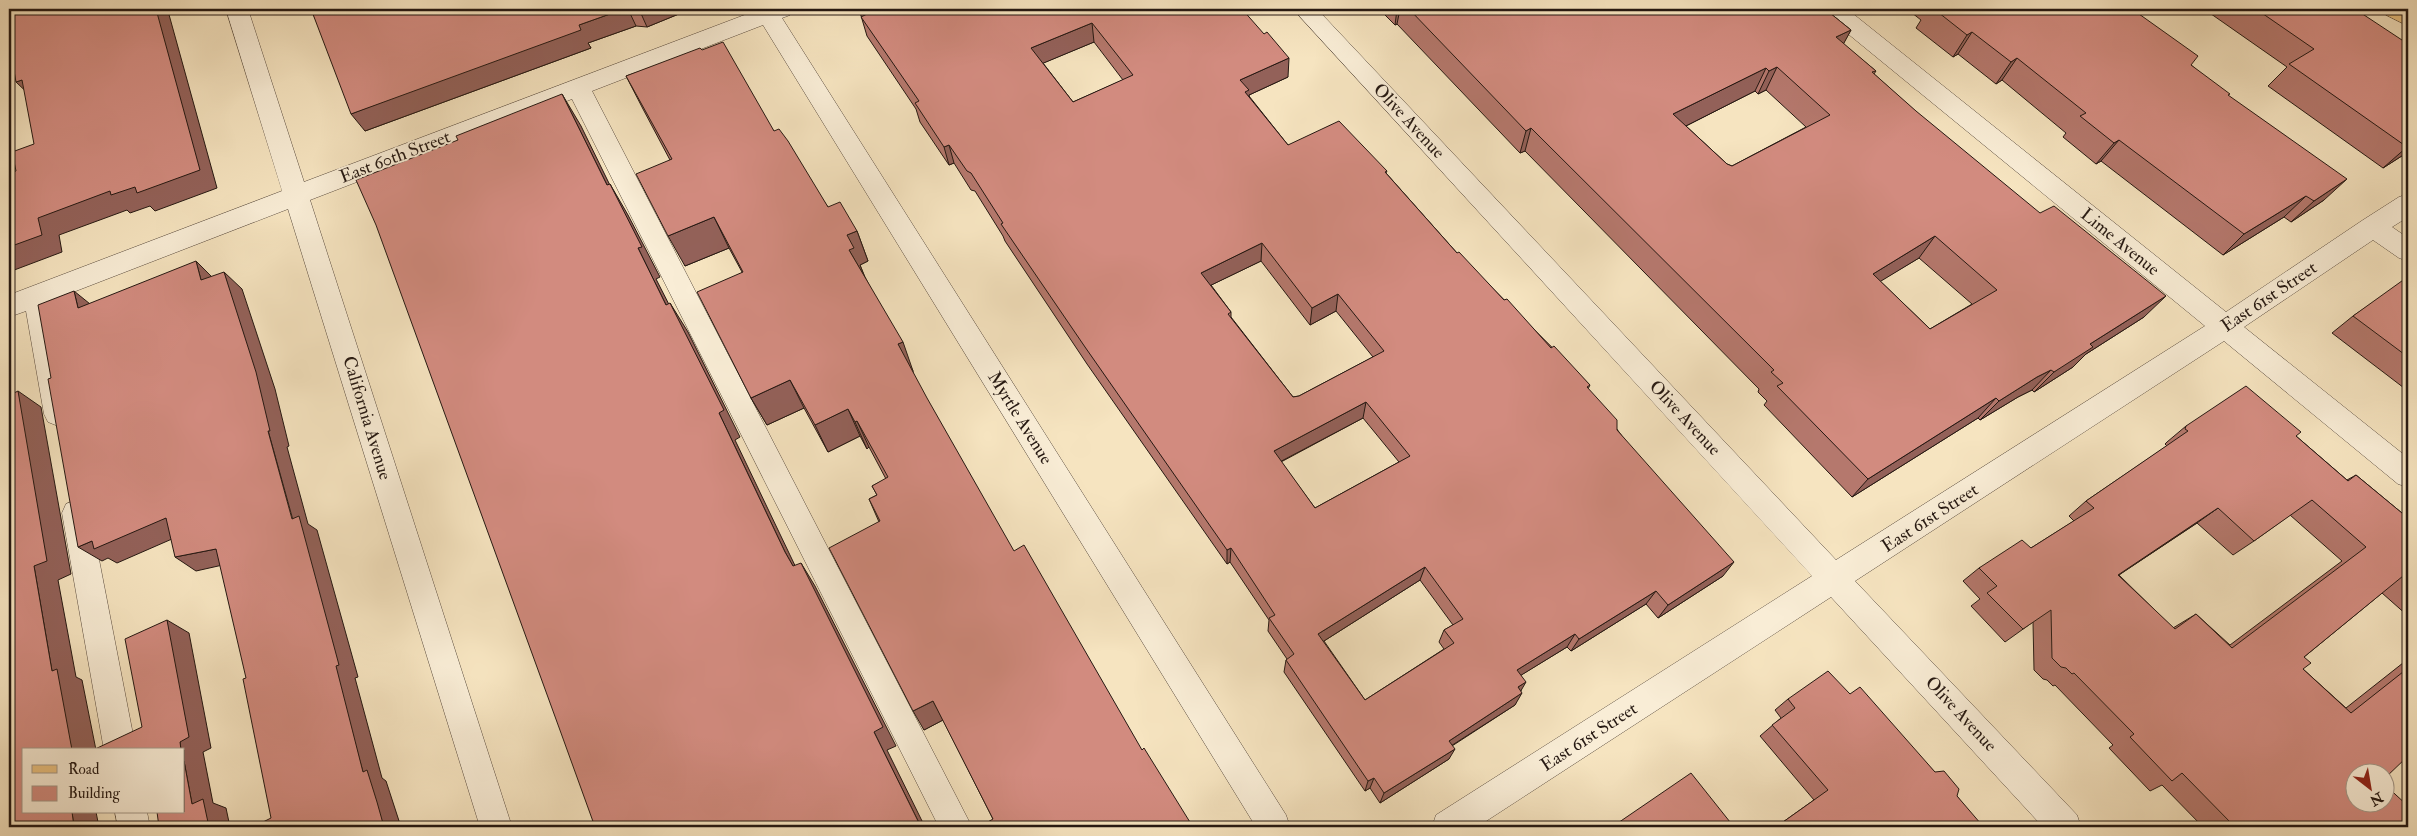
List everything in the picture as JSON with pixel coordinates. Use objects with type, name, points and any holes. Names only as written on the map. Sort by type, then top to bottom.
[{"type":"main road","points":[[2394,9],[2408,18]]},
{"type":"street","name":"California Avenue","points":[[237,9],[496,827]]},
{"type":"street","name":"Olive Avenue","points":[[1304,9],[2065,827]]},
{"type":"street","name":"Lime Avenue","points":[[1833,9],[2408,475]]},
{"type":"street","name":"East 60th Street","points":[[9,306],[772,11]]},
{"type":"street","name":"Myrtle Avenue","points":[[772,11],[1274,827]]},
{"type":"street","points":[[578,87],[956,827]]},
{"type":"street","name":"East 61st Street","points":[[1448,827],[1836,579],[2224,327],[2408,204]]},
{"type":"street","points":[[2372,227],[2408,251]]},
{"type":"street","points":[[36,295],[62,440]]},
{"type":"street","points":[[71,489],[120,748]]},
{"type":"street","points":[[131,814],[134,827]]},
{"type":"building","points":[[9,9],[156,9],[200,170],[137,193],[135,187],[111,195],[110,191],[38,218],[42,235],[9,247],[9,173],[16,171],[12,152],[34,144],[22,80],[16,82],[11,54],[9,54]]},
{"type":"building","points":[[311,9],[624,9],[579,25],[581,30],[351,114]]},
{"type":"building","points":[[863,9],[1242,9],[1264,34],[1267,32],[1289,58],[1240,80],[1249,90],[1245,92],[1288,145],[1339,121],[1387,171],[1385,172],[1457,253],[1459,252],[1504,300],[1507,299],[1551,348],[1554,346],[1590,385],[1587,387],[1617,420],[1617,430],[1734,562],[1668,605],[1656,591],[1579,639],[1575,634],[1517,670],[1526,682],[1518,687],[1522,693],[1449,741],[1455,749],[1384,793],[1374,778],[1368,781],[1286,660],[1294,654],[1269,618],[1275,615],[1231,548],[1227,550],[1085,347],[1001,224],[1003,223],[971,173],[967,171],[949,145],[944,147],[915,103],[919,101],[861,17],[867,14]],"holes":[[[1092,23],[1133,75],[1073,102],[1031,48]],[[1262,243],[1312,308],[1338,294],[1384,351],[1299,396],[1293,397],[1228,314],[1231,312],[1201,273]],[[1366,402],[1410,456],[1315,508],[1274,451]],[[1425,567],[1463,619],[1444,630],[1454,643],[1365,700],[1318,634]]]},
{"type":"building","points":[[1409,9],[1825,9],[1851,30],[1836,37],[1876,71],[1872,72],[1916,111],[2040,213],[2054,206],[2166,296],[2090,344],[2093,347],[2054,372],[2051,370],[2037,377],[1999,401],[1996,398],[1868,479],[1777,386],[1783,383],[1771,372],[1774,370],[1531,128],[1526,131]],"holes":[[[1777,67],[1830,115],[1732,166],[1727,164],[1673,114],[1766,68],[1769,71]],[[1935,236],[1997,290],[1930,329],[1873,274]]]},
{"type":"building","points":[[1934,9],[2132,9],[2198,56],[2191,65],[2230,94],[2228,95],[2347,179],[2314,201],[2306,196],[2244,234],[2119,140],[2114,143],[2080,116],[2086,113],[2017,58],[2011,62],[1972,32],[1967,35]]},
{"type":"building","points":[[2256,9],[2355,9],[2408,44],[2408,146],[2289,64],[2314,49]]},
{"type":"building","points":[[723,42],[774,131],[779,129],[788,141],[828,207],[840,202],[857,231],[847,235],[854,248],[849,250],[903,342],[898,344],[927,398],[1014,551],[1024,545],[1142,750],[1144,748],[1193,827],[979,827],[993,819],[933,701],[913,711],[829,548],[880,521],[869,499],[877,495],[872,486],[888,477],[857,421],[855,422],[848,409],[815,425],[790,380],[751,398],[697,292],[743,272],[714,217],[668,236],[636,174],[672,159],[626,76],[700,48],[702,50]]},
{"type":"building","points":[[562,94],[607,185],[610,184],[642,247],[638,248],[666,305],[670,303],[724,410],[719,413],[785,552],[793,566],[801,563],[883,727],[874,732],[921,827],[595,827],[376,225],[356,180],[458,140],[456,136]]},
{"type":"building","points":[[196,261],[201,280],[224,272],[256,372],[270,431],[268,431],[292,519],[299,516],[339,665],[336,666],[363,772],[367,770],[384,827],[264,827],[263,822],[271,818],[243,679],[246,678],[216,549],[175,557],[166,518],[94,549],[92,541],[78,547],[48,379],[51,378],[38,305],[74,291],[78,308]]},
{"type":"building","points":[[2406,278],[2408,279],[2408,357],[2353,316]]},
{"type":"building","points":[[2246,386],[2301,432],[2296,436],[2348,481],[2356,475],[2408,518],[2408,580],[2403,576],[2304,657],[2311,663],[2303,669],[2351,713],[2408,668],[2408,740],[2403,745],[2408,749],[2408,756],[2394,769],[2394,764],[2344,764],[2344,814],[2394,814],[2394,793],[2408,806],[2408,827],[2230,827],[2233,825],[2182,773],[2172,781],[2130,737],[2134,734],[2074,673],[2072,674],[2066,668],[2061,667],[2052,658],[2051,610],[2023,629],[1987,593],[1997,586],[1979,568],[2022,540],[2031,548],[2094,508],[2086,501],[2188,431],[2185,429],[2186,426]],"holes":[[[2312,500],[2366,547],[2232,648],[2196,614],[2175,629],[2118,575],[2218,508],[2254,541]]]},
{"type":"building","points":[[18,391],[47,561],[34,566],[52,671],[57,669],[72,748],[22,748],[22,814],[72,814],[74,827],[9,827],[9,399],[14,397],[14,393]]},
{"type":"building","points":[[167,620],[189,737],[180,742],[181,748],[97,748],[142,727],[125,639]]},
{"type":"building","points":[[1828,671],[1850,694],[1860,687],[1935,772],[1944,771],[1959,789],[1957,796],[1981,824],[1979,827],[1776,827],[1828,790],[1772,725],[1795,708],[1788,699]]},
{"type":"building","points":[[185,766],[192,804],[203,799],[209,827],[159,827],[157,814],[185,814]]},
{"type":"building","points":[[1691,773],[1734,827],[1612,827]]}]
